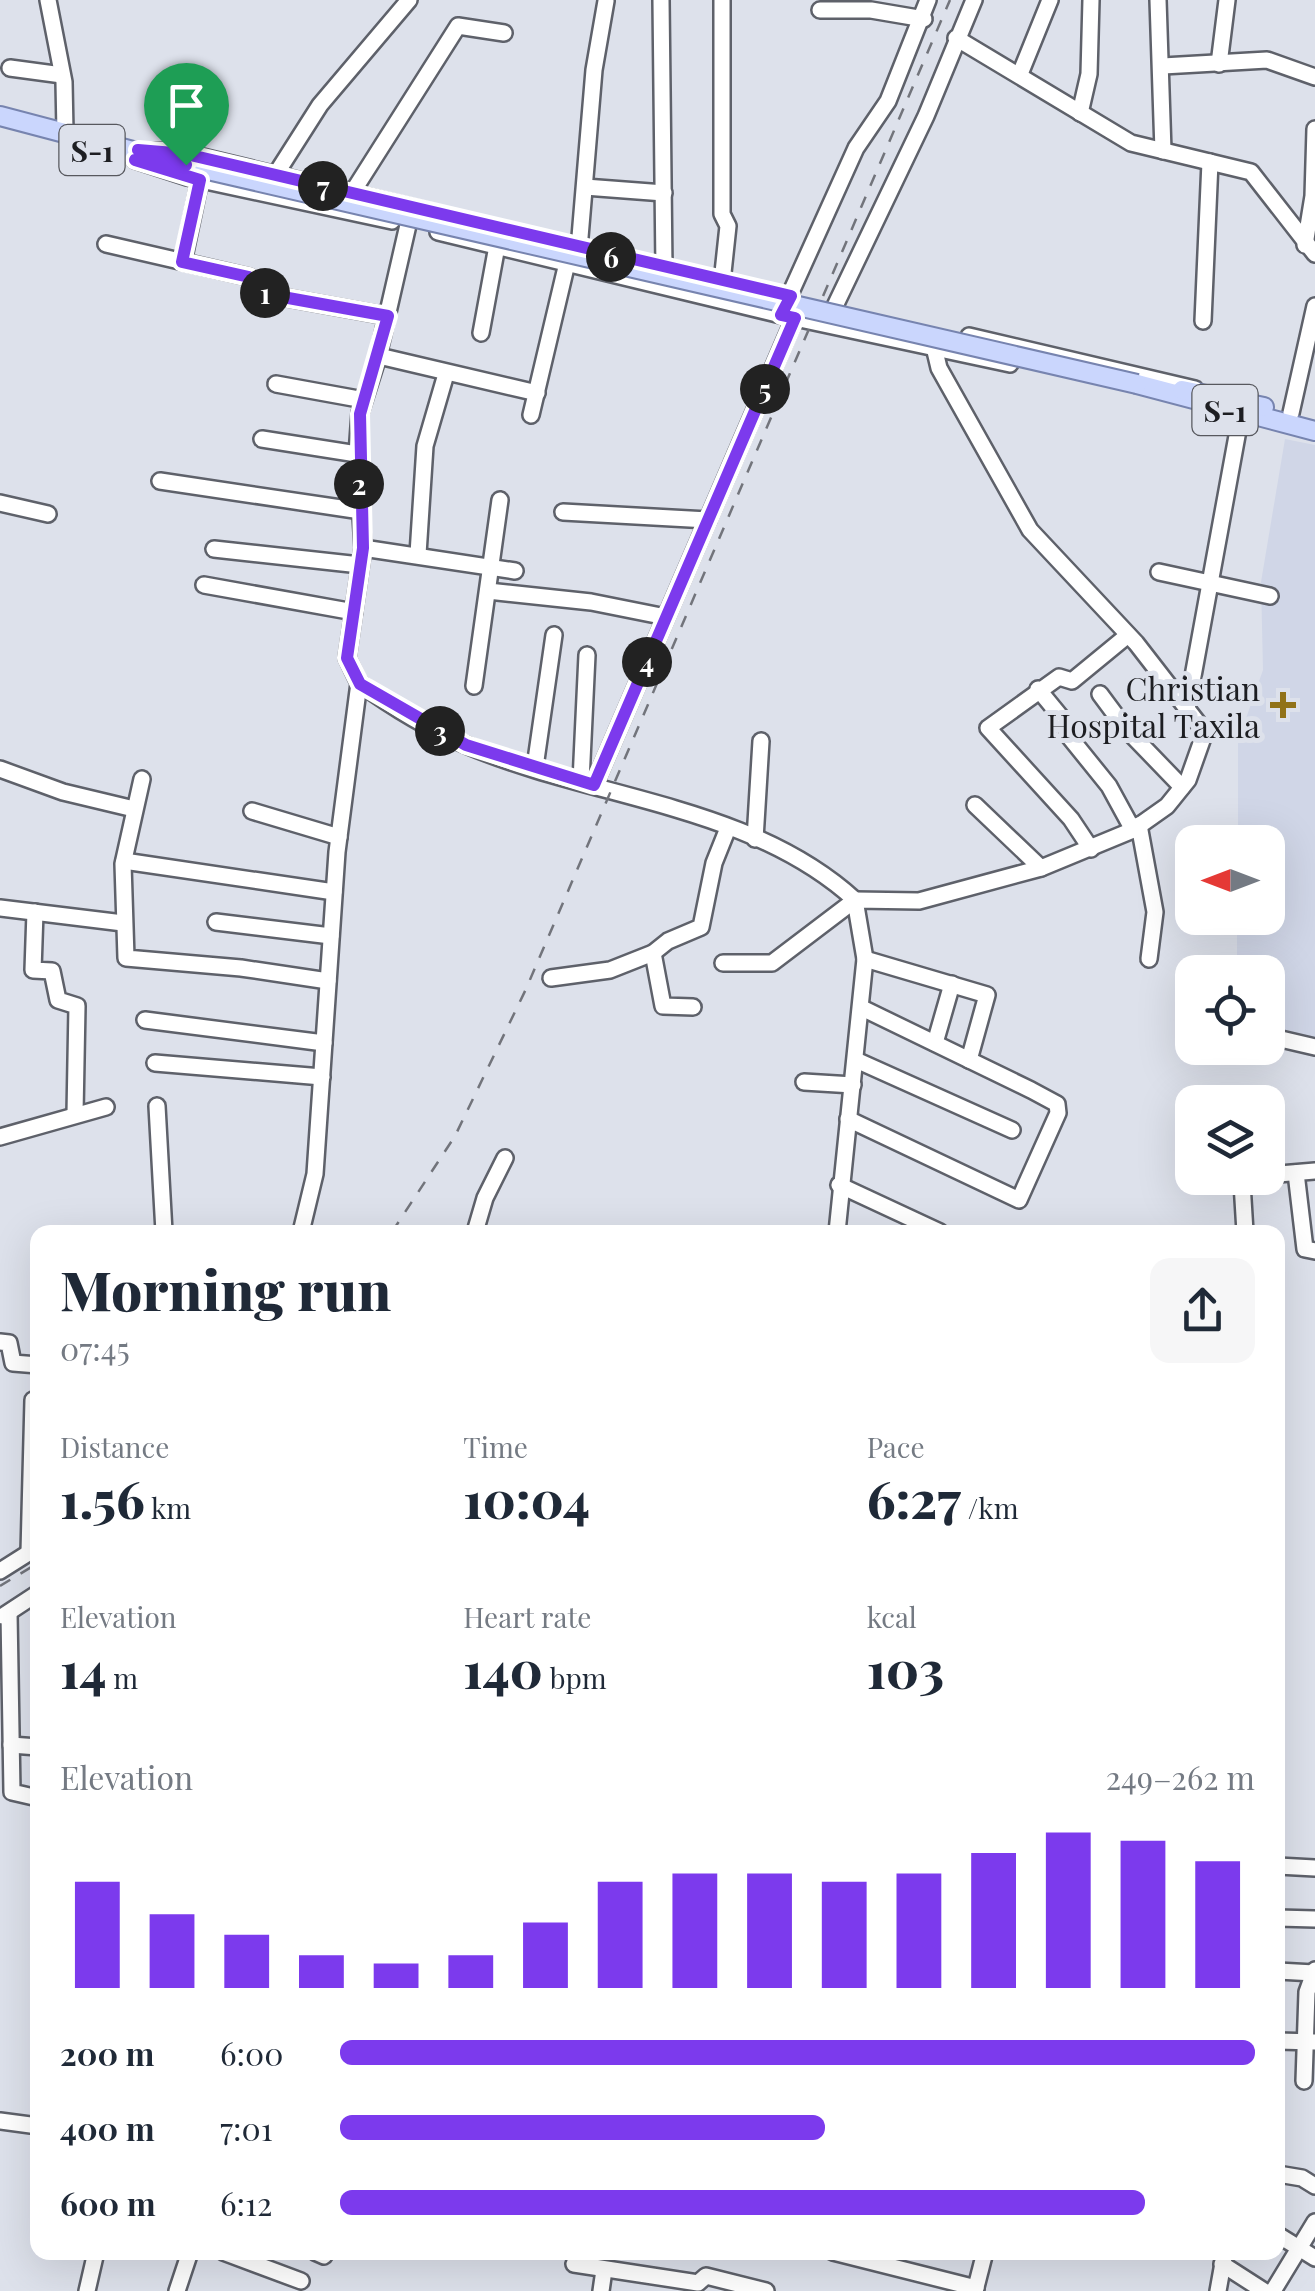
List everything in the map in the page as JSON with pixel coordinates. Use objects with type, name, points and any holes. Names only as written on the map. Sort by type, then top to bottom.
[{"type":"main road","name":"S-1","points":[[0,116],[136,155]]},
{"type":"main road","name":"S-1","points":[[0,128],[186,165],[1137,384],[1315,419]]},
{"type":"main road","name":"S-1","points":[[1212,400],[1241,414],[1315,431]]},
{"type":"street","points":[[48,0],[62,74],[65,132]]},
{"type":"street","points":[[276,174],[320,105],[409,0]]},
{"type":"street","points":[[579,249],[606,0]]},
{"type":"street","points":[[662,0],[664,269]]},
{"type":"street","points":[[722,0],[722,214],[728,226],[722,282]]},
{"type":"street","points":[[835,306],[926,116],[974,0]]},
{"type":"street","points":[[1020,74],[1050,0]]},
{"type":"street","points":[[1080,114],[1089,74],[1091,0]]},
{"type":"street","points":[[1158,0],[1163,151]]},
{"type":"street","points":[[1219,64],[1227,0]]},
{"type":"street","points":[[588,783],[708,520],[788,316],[791,296],[856,148],[888,101],[926,5],[820,10]]},
{"type":"street","points":[[352,193],[458,26],[504,33]]},
{"type":"street","points":[[956,38],[1131,143],[1251,172],[1310,250]]},
{"type":"street","points":[[1162,66],[1268,60],[1315,77]]},
{"type":"street","points":[[10,68],[62,74]]},
{"type":"street","points":[[1310,250],[1315,129]]},
{"type":"street","points":[[136,155],[186,154],[276,174],[1212,400]]},
{"type":"street","points":[[136,155],[200,180],[408,224],[788,316],[1212,400]]},
{"type":"street","points":[[1202,321],[1210,162]]},
{"type":"street","points":[[182,262],[200,180]]},
{"type":"street","points":[[585,187],[664,193]]},
{"type":"street","points":[[408,224],[364,400],[357,454],[363,548],[347,658],[360,684],[466,745],[728,828],[809,863],[855,900],[865,959],[837,1225]]},
{"type":"street","points":[[106,244],[249,277],[255,292],[388,316]]},
{"type":"street","points":[[481,334],[497,246]]},
{"type":"street","points":[[532,415],[567,263]]},
{"type":"street","points":[[1291,413],[1315,306]]},
{"type":"street","points":[[723,963],[772,963],[855,900],[919,900],[1041,868],[1136,828],[1167,806],[1182,787],[1205,732],[1128,635],[1030,530],[939,368],[934,347]]},
{"type":"street","points":[[378,356],[537,393]]},
{"type":"street","points":[[418,554],[425,446],[446,374]]},
{"type":"street","points":[[276,384],[364,400]]},
{"type":"street","points":[[1187,709],[1241,414]]},
{"type":"street","points":[[262,439],[357,454]]},
{"type":"street","points":[[160,481],[361,510]]},
{"type":"street","points":[[474,686],[500,500]]},
{"type":"street","points":[[0,502],[48,514]]},
{"type":"street","points":[[563,512],[708,520]]},
{"type":"street","points":[[363,548],[515,571]]},
{"type":"street","points":[[214,549],[360,566]]},
{"type":"street","points":[[1159,572],[1270,596]]},
{"type":"street","points":[[204,585],[354,612]]},
{"type":"street","points":[[488,591],[591,602],[666,617]]},
{"type":"street","points":[[536,767],[554,635]]},
{"type":"street","points":[[1091,849],[1071,819],[988,728],[1058,677],[1072,680],[1128,635]]},
{"type":"street","points":[[587,655],[588,783]]},
{"type":"street","points":[[303,1225],[315,1174],[339,837],[360,684]]},
{"type":"street","points":[[1038,689],[1061,717],[1066,734],[1136,828],[1155,912],[1149,960]]},
{"type":"street","points":[[1100,694],[1182,787]]},
{"type":"street","points":[[754,839],[761,741]]},
{"type":"street","points":[[0,769],[134,810]]},
{"type":"street","points":[[142,778],[124,861],[126,958],[328,981]]},
{"type":"street","points":[[974,805],[1041,868]]},
{"type":"street","points":[[252,811],[339,837]]},
{"type":"street","points":[[552,978],[610,970],[653,953],[668,940],[700,927],[707,886],[728,828]]},
{"type":"street","points":[[124,861],[334,892]]},
{"type":"street","points":[[0,908],[123,923]]},
{"type":"street","points":[[34,912],[33,970],[52,972],[58,1000],[77,1006],[76,1114]]},
{"type":"street","points":[[216,922],[332,936]]},
{"type":"street","points":[[653,953],[663,1006],[693,1007]]},
{"type":"street","points":[[865,959],[988,998],[969,1060]]},
{"type":"street","points":[[935,1043],[952,984]]},
{"type":"street","points":[[848,1120],[1019,1200],[1058,1113],[1057,1104],[862,1008]]},
{"type":"street","points":[[144,1020],[324,1043]]},
{"type":"street","points":[[1285,1040],[1315,1047]]},
{"type":"street","points":[[856,1060],[1012,1130]]},
{"type":"street","points":[[155,1063],[322,1077]]},
{"type":"street","points":[[804,1082],[852,1084]]},
{"type":"street","points":[[157,1106],[164,1225]]},
{"type":"street","points":[[0,1137],[106,1107]]},
{"type":"street","points":[[477,1225],[504,1158]]},
{"type":"street","points":[[1285,1174],[1315,1170]]},
{"type":"street","points":[[1296,1173],[1305,1249],[1315,1251]]},
{"type":"street","points":[[839,1185],[925,1225]]},
{"type":"street","points":[[1243,1195],[1245,1225]]},
{"type":"street","points":[[0,1342],[9,1344],[13,1363],[30,1364]]},
{"type":"street","points":[[0,1571],[30,1552]]},
{"type":"street","points":[[30,1598],[4,1615],[12,1792],[30,1796]]},
{"type":"street","points":[[11,1744],[30,1745]]},
{"type":"street","points":[[1285,1866],[1315,1868]]},
{"type":"street","points":[[1285,1918],[1315,1920]]},
{"type":"street","points":[[1285,1971],[1314,1972],[1308,1992],[1311,2042],[1304,2080]]},
{"type":"street","points":[[1285,2041],[1311,2042]]},
{"type":"street","points":[[0,2121],[30,2125]]},
{"type":"street","points":[[1285,2175],[1302,2178],[1315,2186]]},
{"type":"street","points":[[1273,2291],[1315,2222]]},
{"type":"street","points":[[1285,2239],[1315,2258]]},
{"type":"street","points":[[87,2291],[94,2260]]},
{"type":"street","points":[[177,2291],[186,2260]]},
{"type":"street","points":[[244,2260],[302,2281]]},
{"type":"street","points":[[863,2260],[975,2290],[983,2260]]},
{"type":"street","points":[[1218,2291],[1224,2260]]},
{"type":"street","points":[[1226,2260],[1264,2291]]},
{"type":"street","points":[[574,2264],[604,2270],[635,2283],[698,2283],[706,2276],[766,2291]]},
{"type":"street","points":[[601,2291],[604,2270]]},
{"type":"shaded area","name":"Christian Hospital Taxila","points":[[1285,439],[1315,445],[1315,1042],[1285,1036],[1285,955],[1237,955],[1237,935],[1285,935],[1285,825],[1238,825],[1238,741],[1263,670],[1261,582]]},
{"type":"railway","points":[[397,1225],[455,1136],[526,989],[950,0]]},
{"type":"railway","points":[[0,1586],[30,1568]]},
{"type":"place","name":"Christian Hospital Taxila","points":[[1283,705]]},
{"type":"route","points":[[138,150],[186,154],[408,204],[597,254],[791,296],[781,315],[795,318],[594,785],[466,745],[360,684],[347,658],[363,548],[357,454],[360,414],[388,316],[255,292],[249,277],[182,262],[200,180],[135,160],[186,165],[138,150]]}]
